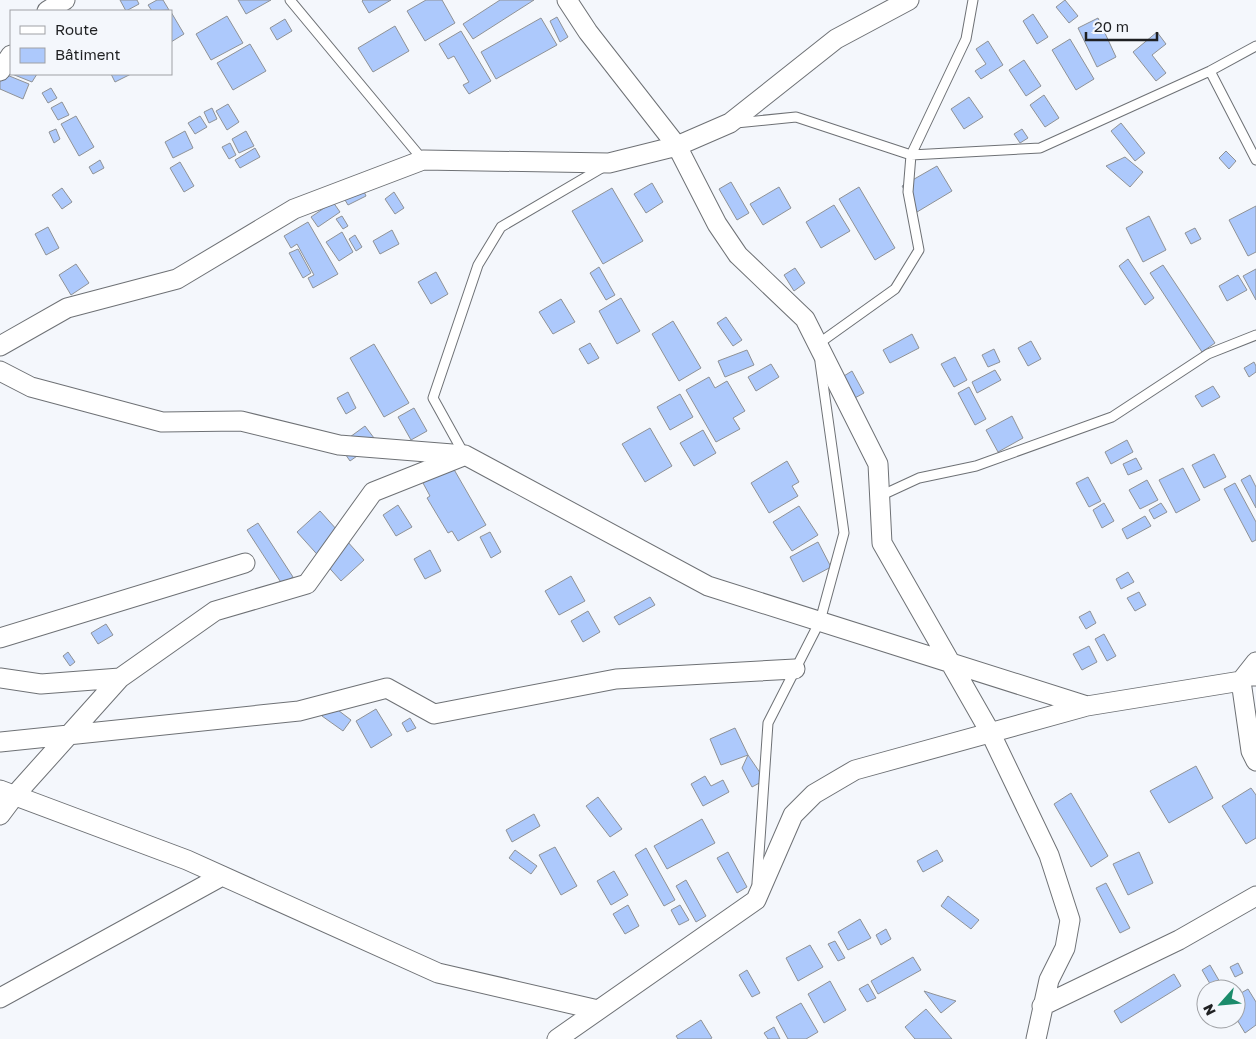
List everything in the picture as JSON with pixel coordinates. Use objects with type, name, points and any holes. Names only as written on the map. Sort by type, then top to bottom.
[{"type":"street","points":[[49,10],[65,0]]},
{"type":"street","points":[[568,0],[588,32],[677,146],[717,224],[738,255],[805,319],[878,464],[882,543],[990,732],[1049,854],[1070,920],[1065,948],[1049,980],[1036,1039]]},
{"type":"street","points":[[0,346],[67,308],[177,279],[294,209],[423,160],[609,163],[677,146],[730,124],[836,39],[909,0]]},
{"type":"street","points":[[0,71],[10,57]]},
{"type":"street","points":[[0,371],[31,387],[162,422],[241,421],[339,445],[464,455],[708,586],[1087,706]]},
{"type":"street","points":[[0,815],[8,792],[68,736],[120,678],[215,611],[307,584],[373,492],[464,455]]},
{"type":"street","points":[[0,638],[245,563]]},
{"type":"street","points":[[1256,662],[1248,681],[1251,751],[1256,761]]},
{"type":"street","points":[[0,742],[299,711],[387,688],[434,714],[616,679],[795,669]]},
{"type":"street","points":[[0,678],[41,684],[120,678]]},
{"type":"street","points":[[557,1039],[756,900],[793,815],[814,794],[855,770],[1087,706],[1248,681]]},
{"type":"street","points":[[8,792],[187,860],[438,973],[598,1010]]},
{"type":"street","points":[[0,998],[222,876]]},
{"type":"street","points":[[1042,1006],[1179,940],[1256,896]]},
{"type":"lane","points":[[290,0],[423,160]]},
{"type":"lane","points":[[756,900],[768,723],[820,621],[844,533],[818,344],[895,289],[919,250],[908,192],[911,155],[966,39],[973,0]]},
{"type":"lane","points":[[730,124],[796,117],[911,155],[1040,148],[1210,71],[1256,46]]},
{"type":"lane","points":[[1210,71],[1256,160]]},
{"type":"lane","points":[[464,455],[433,398],[478,265],[501,227],[609,163]]},
{"type":"lane","points":[[880,496],[919,478],[976,466],[1112,416],[1208,354],[1256,334]]},
{"type":"building","points":[[120,0],[137,0],[139,4],[125,10]]},
{"type":"building","points":[[157,0],[163,0],[169,10],[151,10],[148,5]]},
{"type":"building","points":[[238,0],[271,0],[246,14]]},
{"type":"building","points":[[363,0],[391,0],[369,13]]},
{"type":"building","points":[[426,0],[442,0],[455,23],[425,41],[407,11]]},
{"type":"building","points":[[500,0],[534,0],[473,39],[463,24]]},
{"type":"building","points":[[1065,0],[1078,16],[1069,23],[1056,7]]},
{"type":"building","points":[[172,14],[184,34],[172,41]]},
{"type":"building","points":[[1033,14],[1048,37],[1037,44],[1023,21]]},
{"type":"building","points":[[227,16],[243,43],[211,60],[196,34]]},
{"type":"building","points":[[557,17],[568,37],[560,42],[550,21]]},
{"type":"building","points":[[541,18],[557,45],[496,79],[481,52]]},
{"type":"building","points":[[1098,18],[1116,57],[1097,67],[1078,28]]},
{"type":"building","points":[[285,19],[292,31],[277,40],[270,28]]},
{"type":"building","points":[[395,26],[409,51],[373,72],[358,48]]},
{"type":"building","points":[[461,31],[491,81],[469,94],[463,85],[469,82],[454,56],[448,59],[439,44]]},
{"type":"building","points":[[1157,32],[1166,44],[1152,55],[1166,73],[1156,81],[1133,52]]},
{"type":"building","points":[[1070,39],[1094,79],[1076,90],[1052,50]]},
{"type":"building","points":[[988,41],[1003,65],[981,79],[975,71],[986,64],[976,49]]},
{"type":"building","points":[[250,44],[266,71],[233,90],[217,63]]},
{"type":"building","points":[[1024,60],[1041,86],[1026,96],[1009,70]]},
{"type":"building","points":[[2,73],[29,84],[23,99],[0,89]]},
{"type":"building","points":[[14,75],[36,75],[32,82]]},
{"type":"building","points":[[112,75],[129,75],[115,82]]},
{"type":"building","points":[[51,88],[57,98],[48,103],[42,93]]},
{"type":"building","points":[[1044,95],[1059,118],[1045,127],[1030,105]]},
{"type":"building","points":[[969,97],[983,117],[964,129],[951,109]]},
{"type":"building","points":[[62,102],[69,115],[58,120],[51,108]]},
{"type":"building","points":[[228,104],[239,122],[227,130],[216,111]]},
{"type":"building","points":[[212,108],[217,119],[209,123],[204,112]]},
{"type":"building","points":[[76,116],[94,147],[79,156],[61,124]]},
{"type":"building","points":[[200,116],[207,127],[195,134],[188,123]]},
{"type":"building","points":[[1121,123],[1145,153],[1135,161],[1111,131]]},
{"type":"building","points":[[56,129],[60,139],[54,143],[49,132]]},
{"type":"building","points":[[1022,129],[1028,138],[1020,143],[1014,134]]},
{"type":"building","points":[[185,131],[193,148],[173,158],[165,142]]},
{"type":"building","points":[[246,131],[254,146],[239,153],[232,139]]},
{"type":"building","points":[[230,143],[236,155],[229,159],[222,147]]},
{"type":"building","points":[[255,148],[260,157],[240,168],[235,160]]},
{"type":"building","points":[[1226,151],[1236,161],[1229,169],[1219,158]]},
{"type":"building","points":[[1125,157],[1143,172],[1130,187],[1106,166]]},
{"type":"building","points":[[100,160],[104,168],[93,174],[89,167]]},
{"type":"building","points":[[180,162],[194,186],[184,192],[170,168]]},
{"type":"building","points":[[937,166],[952,191],[917,212],[902,186]]},
{"type":"building","points":[[731,182],[749,213],[737,220],[719,189]]},
{"type":"building","points":[[652,183],[663,202],[646,213],[634,194]]},
{"type":"building","points":[[361,185],[366,196],[348,205],[342,195]]},
{"type":"building","points":[[779,187],[791,208],[763,225],[750,204]]},
{"type":"building","points":[[859,187],[895,248],[875,260],[839,199]]},
{"type":"building","points":[[62,188],[72,202],[62,209],[52,195]]},
{"type":"building","points":[[612,188],[643,241],[603,264],[572,211]]},
{"type":"building","points":[[394,192],[404,208],[395,214],[385,199]]},
{"type":"building","points":[[333,202],[340,212],[318,227],[311,217]]},
{"type":"building","points":[[834,205],[850,231],[821,248],[806,222]]},
{"type":"building","points":[[1256,206],[1256,252],[1248,256],[1229,220]]},
{"type":"building","points":[[342,216],[348,226],[343,229],[336,219]]},
{"type":"building","points":[[1149,216],[1166,250],[1143,262],[1126,228]]},
{"type":"building","points":[[308,222],[338,274],[313,288],[308,278],[314,275],[297,244],[291,248],[284,236]]},
{"type":"building","points":[[48,227],[59,248],[46,255],[35,234]]},
{"type":"building","points":[[1195,228],[1201,239],[1191,244],[1185,233]]},
{"type":"building","points":[[392,230],[399,244],[380,254],[373,241]]},
{"type":"building","points":[[342,232],[353,252],[339,261],[326,242]]},
{"type":"building","points":[[355,235],[362,247],[356,251],[349,239]]},
{"type":"building","points":[[298,249],[311,273],[303,278],[289,253]]},
{"type":"building","points":[[1128,259],[1154,298],[1145,305],[1119,266]]},
{"type":"building","points":[[76,264],[89,283],[71,295],[59,275]]},
{"type":"building","points":[[1163,265],[1215,343],[1202,352],[1150,273]]},
{"type":"building","points":[[599,267],[615,295],[606,300],[590,273]]},
{"type":"building","points":[[795,268],[805,283],[794,291],[784,275]]},
{"type":"building","points":[[1256,269],[1256,300],[1243,276]]},
{"type":"building","points":[[436,272],[448,294],[431,304],[418,282]]},
{"type":"building","points":[[1238,275],[1247,290],[1227,301],[1219,286]]},
{"type":"building","points":[[621,298],[640,331],[617,344],[599,311]]},
{"type":"building","points":[[561,299],[575,322],[553,334],[539,312]]},
{"type":"building","points":[[726,317],[742,340],[733,346],[717,323]]},
{"type":"building","points":[[673,321],[701,368],[679,381],[652,334]]},
{"type":"building","points":[[912,334],[919,348],[890,363],[883,350]]},
{"type":"building","points":[[1031,341],[1041,359],[1028,366],[1018,348]]},
{"type":"building","points":[[590,343],[599,358],[588,364],[579,349]]},
{"type":"building","points":[[374,344],[409,403],[384,417],[350,358]]},
{"type":"building","points":[[994,349],[1000,362],[988,367],[982,355]]},
{"type":"building","points":[[747,350],[754,365],[725,377],[718,361]]},
{"type":"building","points":[[955,357],[967,380],[954,387],[941,364]]},
{"type":"building","points":[[1254,362],[1256,372],[1249,377],[1244,368]]},
{"type":"building","points":[[771,364],[779,377],[756,391],[748,377]]},
{"type":"building","points":[[995,370],[1001,380],[977,393],[972,382]]},
{"type":"building","points":[[852,371],[864,393],[851,400],[839,379]]},
{"type":"building","points":[[709,377],[715,388],[727,381],[745,411],[733,418],[740,429],[716,442],[686,390]]},
{"type":"building","points":[[1213,386],[1220,397],[1202,407],[1195,396]]},
{"type":"building","points":[[969,387],[986,419],[975,425],[958,393]]},
{"type":"building","points":[[348,392],[356,408],[346,414],[337,398]]},
{"type":"building","points":[[680,394],[693,417],[670,430],[657,407]]},
{"type":"building","points":[[414,408],[427,431],[411,440],[398,417]]},
{"type":"building","points":[[1012,416],[1023,438],[998,452],[986,430]]},
{"type":"building","points":[[365,426],[377,442],[350,461],[339,445]]},
{"type":"building","points":[[650,428],[672,466],[645,482],[622,444]]},
{"type":"building","points":[[703,430],[716,453],[694,466],[680,443]]},
{"type":"building","points":[[1127,440],[1133,452],[1111,464],[1105,452]]},
{"type":"building","points":[[1214,454],[1226,477],[1204,488],[1192,465]]},
{"type":"building","points":[[1136,458],[1142,469],[1128,475],[1123,464]]},
{"type":"building","points":[[787,461],[799,482],[792,486],[798,496],[769,513],[751,483]]},
{"type":"building","points":[[452,466],[486,525],[458,541],[452,531],[448,533],[427,498],[430,496],[423,483]]},
{"type":"building","points":[[1183,468],[1200,500],[1176,513],[1159,480]]},
{"type":"building","points":[[1250,475],[1256,487],[1256,508],[1241,480]]},
{"type":"building","points":[[1088,477],[1101,501],[1089,507],[1076,483]]},
{"type":"building","points":[[1147,480],[1158,500],[1140,509],[1129,490]]},
{"type":"building","points":[[1235,483],[1256,522],[1256,540],[1252,542],[1224,489]]},
{"type":"building","points":[[1104,503],[1114,521],[1102,528],[1093,510]]},
{"type":"building","points":[[1161,503],[1167,512],[1154,519],[1149,510]]},
{"type":"building","points":[[398,505],[412,527],[396,536],[383,515]]},
{"type":"building","points":[[799,506],[818,535],[792,551],[773,522]]},
{"type":"building","points":[[320,511],[364,560],[341,581],[297,532]]},
{"type":"building","points":[[1145,516],[1151,526],[1127,539],[1122,529]]},
{"type":"building","points":[[258,523],[293,577],[282,584],[247,530]]},
{"type":"building","points":[[490,532],[501,552],[491,558],[480,537]]},
{"type":"building","points":[[818,542],[831,567],[803,582],[790,557]]},
{"type":"building","points":[[430,550],[441,571],[425,579],[414,559]]},
{"type":"building","points":[[1128,572],[1134,582],[1121,589],[1116,579]]},
{"type":"building","points":[[571,576],[585,601],[559,615],[545,591]]},
{"type":"building","points":[[1139,592],[1146,605],[1135,611],[1127,598]]},
{"type":"building","points":[[650,597],[655,605],[619,625],[614,617]]},
{"type":"building","points":[[588,611],[600,632],[583,642],[571,621]]},
{"type":"building","points":[[1090,611],[1096,623],[1086,629],[1079,617]]},
{"type":"building","points":[[106,624],[113,635],[98,644],[91,633]]},
{"type":"building","points":[[1104,634],[1116,656],[1107,661],[1095,639]]},
{"type":"building","points":[[1089,646],[1097,662],[1082,670],[1073,654]]},
{"type":"building","points":[[68,652],[75,662],[70,666],[63,656]]},
{"type":"building","points":[[330,704],[351,720],[343,731],[322,716]]},
{"type":"building","points":[[376,709],[392,735],[371,748],[356,721]]},
{"type":"building","points":[[410,718],[416,728],[407,732],[402,723]]},
{"type":"building","points":[[735,728],[748,755],[721,765],[710,739]]},
{"type":"building","points":[[748,755],[765,780],[752,787],[742,768]]},
{"type":"building","points":[[1196,766],[1213,798],[1169,823],[1150,791]]},
{"type":"building","points":[[705,776],[711,786],[723,780],[729,792],[703,806],[691,784]]},
{"type":"building","points":[[1251,788],[1256,795],[1256,838],[1246,844],[1222,806]]},
{"type":"building","points":[[1071,793],[1108,856],[1091,867],[1054,804]]},
{"type":"building","points":[[598,797],[622,829],[610,837],[586,806]]},
{"type":"building","points":[[534,814],[540,826],[512,842],[506,830]]},
{"type":"building","points":[[702,819],[715,843],[667,869],[654,846]]},
{"type":"building","points":[[555,847],[577,886],[561,895],[539,855]]},
{"type":"building","points":[[646,848],[675,900],[664,906],[635,855]]},
{"type":"building","points":[[515,850],[537,866],[531,874],[509,858]]},
{"type":"building","points":[[937,850],[943,861],[923,872],[917,861]]},
{"type":"building","points":[[728,852],[747,887],[737,893],[717,858]]},
{"type":"building","points":[[1139,852],[1153,883],[1128,895],[1113,864]]},
{"type":"building","points":[[614,871],[628,895],[611,905],[597,881]]},
{"type":"building","points":[[686,880],[706,916],[696,922],[676,886]]},
{"type":"building","points":[[1106,883],[1130,928],[1120,933],[1096,888]]},
{"type":"building","points":[[948,896],[979,920],[971,929],[941,906]]},
{"type":"building","points":[[628,905],[639,926],[625,934],[613,914]]},
{"type":"building","points":[[680,905],[689,920],[679,925],[671,910]]},
{"type":"building","points":[[860,919],[871,938],[848,950],[838,932]]},
{"type":"building","points":[[886,929],[891,939],[881,945],[876,935]]},
{"type":"building","points":[[835,941],[845,958],[838,961],[828,944]]},
{"type":"building","points":[[810,945],[823,967],[798,981],[786,958]]},
{"type":"building","points":[[913,957],[921,970],[878,994],[871,981]]},
{"type":"building","points":[[1238,963],[1243,973],[1235,977],[1230,967]]},
{"type":"building","points":[[1210,965],[1218,979],[1207,979],[1202,970]]},
{"type":"building","points":[[747,970],[760,993],[752,997],[739,975]]},
{"type":"building","points":[[1174,974],[1181,986],[1121,1023],[1114,1011]]},
{"type":"building","points":[[830,981],[846,1010],[824,1023],[808,994]]},
{"type":"building","points":[[868,984],[876,998],[867,1002],[859,989]]},
{"type":"building","points":[[1248,989],[1256,1002],[1256,1025],[1245,1033],[1243,1029],[1246,1029],[1246,990]]},
{"type":"building","points":[[924,991],[933,994],[956,1001],[941,1013]]},
{"type":"building","points":[[801,1003],[818,1032],[806,1039],[788,1039],[776,1017]]},
{"type":"building","points":[[926,1009],[952,1039],[915,1039],[905,1027]]},
{"type":"building","points":[[701,1020],[712,1038],[678,1039],[676,1036]]},
{"type":"building","points":[[774,1027],[780,1039],[768,1039],[764,1033]]}]
